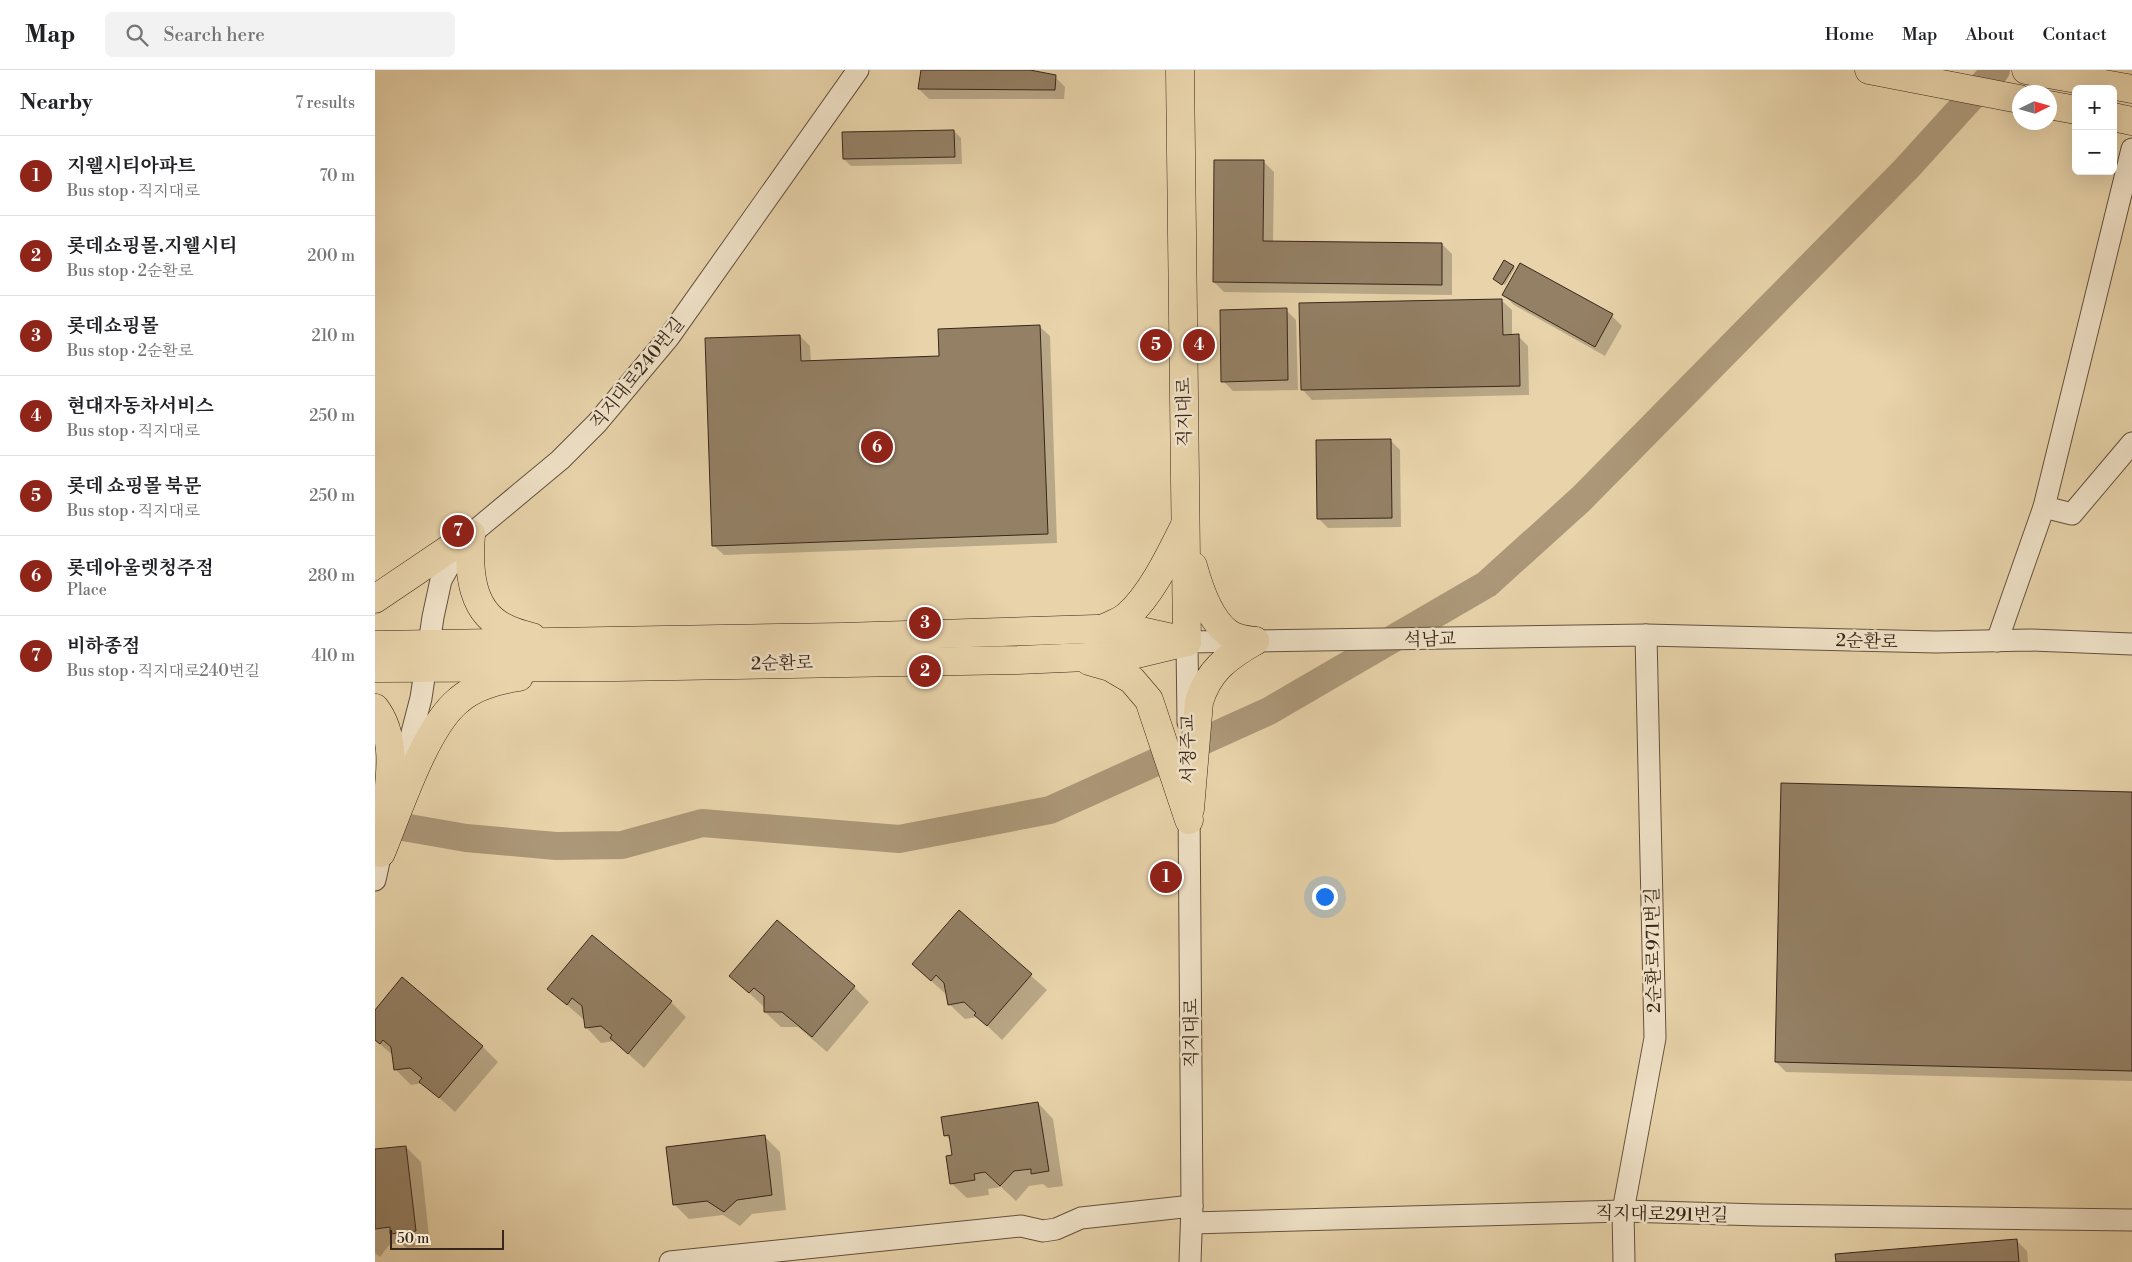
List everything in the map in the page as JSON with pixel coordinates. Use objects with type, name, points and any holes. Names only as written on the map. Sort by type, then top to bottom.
[{"type":"main road","name":"직지대로","points":[[1180,70],[1187,642]]},
{"type":"main road","points":[[1871,70],[2012,98]]},
{"type":"main road","points":[[2026,70],[2132,89]]},
{"type":"main road","points":[[2057,106],[2072,109]]},
{"type":"main road","points":[[2117,119],[2132,121]]},
{"type":"main road","points":[[1101,629],[1127,616],[1141,599],[1169,559],[1186,523]]},
{"type":"main road","points":[[1186,523],[1195,576],[1212,613],[1227,633],[1243,640],[1257,641]]},
{"type":"main road","points":[[375,599],[441,567],[471,534]]},
{"type":"main road","points":[[471,534],[469,562],[471,583],[478,601],[491,618],[509,630],[551,642]]},
{"type":"main road","name":"2순환로","points":[[375,668],[428,656],[551,642],[832,637],[1127,628],[1187,642]]},
{"type":"main road","points":[[1189,809],[1193,698],[1213,672],[1236,652],[1257,641]]},
{"type":"main road","name":"2순환로","points":[[375,645],[428,656],[618,667],[1075,658],[1133,655],[1187,642]]},
{"type":"main road","points":[[1075,658],[1110,667],[1132,680],[1149,700],[1174,776],[1189,809]]},
{"type":"main road","points":[[381,853],[406,756],[459,699],[493,682],[517,677],[618,667]]},
{"type":"main road","points":[[375,708],[384,719],[389,734],[406,756]]},
{"type":"street","name":"직지대로240번길","points":[[471,534],[561,460],[597,423],[669,336],[858,70]]},
{"type":"street","points":[[1997,641],[2044,507],[2132,149]]},
{"type":"street","points":[[2044,507],[2072,514],[2132,444]]},
{"type":"street","points":[[406,756],[428,656],[441,567]]},
{"type":"street","name":"2순환로","points":[[1601,636],[1646,635],[1910,642],[2056,641],[2132,644]]},
{"type":"street","name":"2순환로971번길","points":[[1625,1262],[1623,1211],[1655,1038],[1646,635]]},
{"type":"street","name":"석남교","points":[[1257,641],[1601,636]]},
{"type":"street","name":"2순환로","points":[[1187,642],[1257,641]]},
{"type":"street","name":"직지대로","points":[[1187,642],[1193,698]]},
{"type":"street","name":"직지대로","points":[[1189,809],[1192,1214],[1190,1262]]},
{"type":"street","points":[[375,880],[381,853]]},
{"type":"street","name":"직지대로291번길","points":[[670,1262],[1021,1226],[1043,1231],[1056,1229],[1081,1218],[1192,1214],[1623,1211],[1760,1215],[2132,1220]]},
{"type":"building","points":[[921,70],[1030,70],[1056,75],[1055,90],[918,89]]},
{"type":"building","points":[[954,130],[955,157],[843,159],[842,132]]},
{"type":"building","points":[[1214,160],[1264,160],[1263,241],[1442,243],[1442,285],[1213,282]]},
{"type":"building","points":[[1504,260],[1514,266],[1502,285],[1493,279]]},
{"type":"building","points":[[1520,263],[1613,314],[1595,347],[1502,295]]},
{"type":"building","points":[[1502,299],[1503,335],[1519,334],[1520,386],[1301,390],[1299,303]]},
{"type":"building","points":[[1287,308],[1288,380],[1221,382],[1220,310]]},
{"type":"building","points":[[1040,325],[1048,534],[712,546],[705,338],[800,335],[801,361],[939,356],[938,329]]},
{"type":"building","points":[[1391,439],[1392,518],[1317,519],[1316,440]]},
{"type":"building","points":[[1781,783],[2132,792],[2132,1071],[1775,1062]]},
{"type":"building","points":[[959,910],[1032,974],[987,1026],[974,1015],[976,1013],[964,1002],[948,1005],[944,983],[936,975],[931,981],[912,964]]},
{"type":"building","points":[[777,920],[855,986],[812,1037],[782,1012],[764,1012],[764,996],[754,988],[749,993],[729,976]]},
{"type":"building","points":[[592,935],[672,1001],[628,1054],[610,1038],[612,1035],[601,1026],[585,1028],[582,1006],[572,998],[567,1005],[547,989]]},
{"type":"building","points":[[402,977],[483,1046],[439,1098],[419,1082],[422,1078],[410,1068],[394,1070],[391,1047],[383,1040],[380,1044],[375,1040],[375,1010]]},
{"type":"building","points":[[1038,1102],[1049,1171],[1031,1174],[1031,1169],[1014,1171],[1000,1186],[985,1172],[974,1174],[975,1180],[950,1184],[946,1156],[952,1155],[949,1135],[944,1136],[941,1117]]},
{"type":"building","points":[[765,1135],[772,1195],[737,1200],[724,1212],[707,1201],[673,1205],[666,1147]]},
{"type":"building","points":[[406,1146],[416,1231],[390,1234],[390,1227],[375,1229],[375,1149]]},
{"type":"building","points":[[2017,1239],[2019,1262],[1836,1262],[1835,1254]]},
{"type":"waterway","points":[[375,822],[466,838],[556,846],[622,845],[702,823],[899,839],[1050,810],[1269,711],[1487,584],[1581,499],[1906,169],[1996,70]]},
{"type":"place","name":"롯데 쇼핑몰 북문","points":[[1156,345]]},
{"type":"place","name":"현대자동차서비스","points":[[1199,345]]},
{"type":"place","name":"롯데아울렛청주점","points":[[877,447]]},
{"type":"place","name":"비하종점","points":[[458,531]]},
{"type":"place","name":"롯데쇼핑몰","points":[[925,623]]},
{"type":"place","name":"롯데쇼핑몰.지웰시티","points":[[925,671]]},
{"type":"place","name":"지웰시티아파트","points":[[1166,877]]}]
